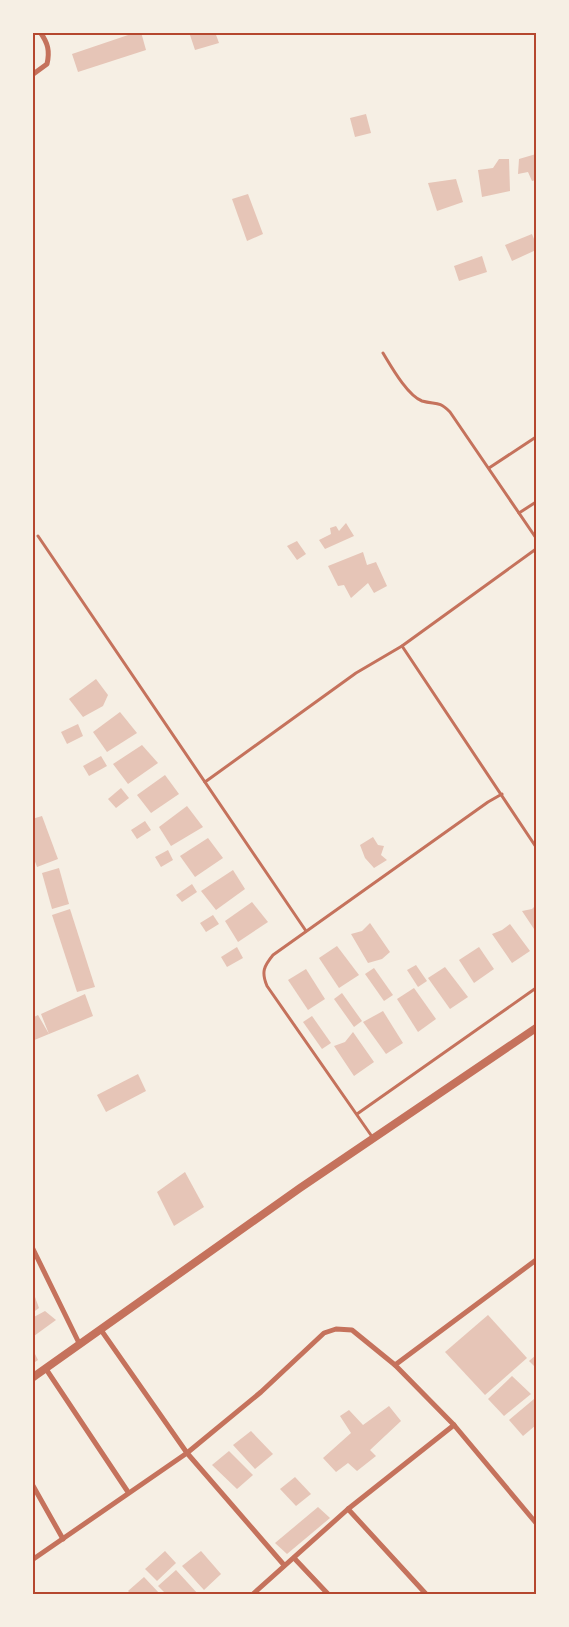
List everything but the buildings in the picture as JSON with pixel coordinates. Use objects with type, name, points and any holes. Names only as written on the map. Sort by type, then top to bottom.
[{"type":"street","points":[[32,75],[47,64],[49,54],[48,45],[40,32]]},
{"type":"street","points":[[32,1378],[300,1188],[536,1028]]},
{"type":"street","points":[[32,1247],[80,1345]]},
{"type":"street","points":[[395,1365],[536,1260]]},
{"type":"street","points":[[32,1560],[187,1453],[261,1392],[324,1333],[336,1329],[352,1330],[395,1365],[454,1425],[536,1523]]},
{"type":"street","points":[[101,1330],[187,1453],[284,1565]]},
{"type":"street","points":[[46,1369],[128,1492]]},
{"type":"street","points":[[253,1594],[348,1509],[454,1425]]},
{"type":"street","points":[[32,1484],[62,1539]]},
{"type":"street","points":[[348,1509],[426,1594]]},
{"type":"street","points":[[294,1558],[328,1594]]},
{"type":"lane","points":[[383,353],[396,375],[414,396],[422,401],[436,402],[450,412],[536,538]]},
{"type":"lane","points":[[489,468],[536,437]]},
{"type":"lane","points":[[519,513],[536,502]]},
{"type":"lane","points":[[38,536],[306,931]]},
{"type":"lane","points":[[205,782],[356,674],[402,646],[536,549]]},
{"type":"lane","points":[[402,646],[536,847]]},
{"type":"lane","points":[[374,1138],[267,986],[262,977],[264,966],[273,955],[306,931],[502,794]]},
{"type":"lane","points":[[357,1114],[536,988]]}]
